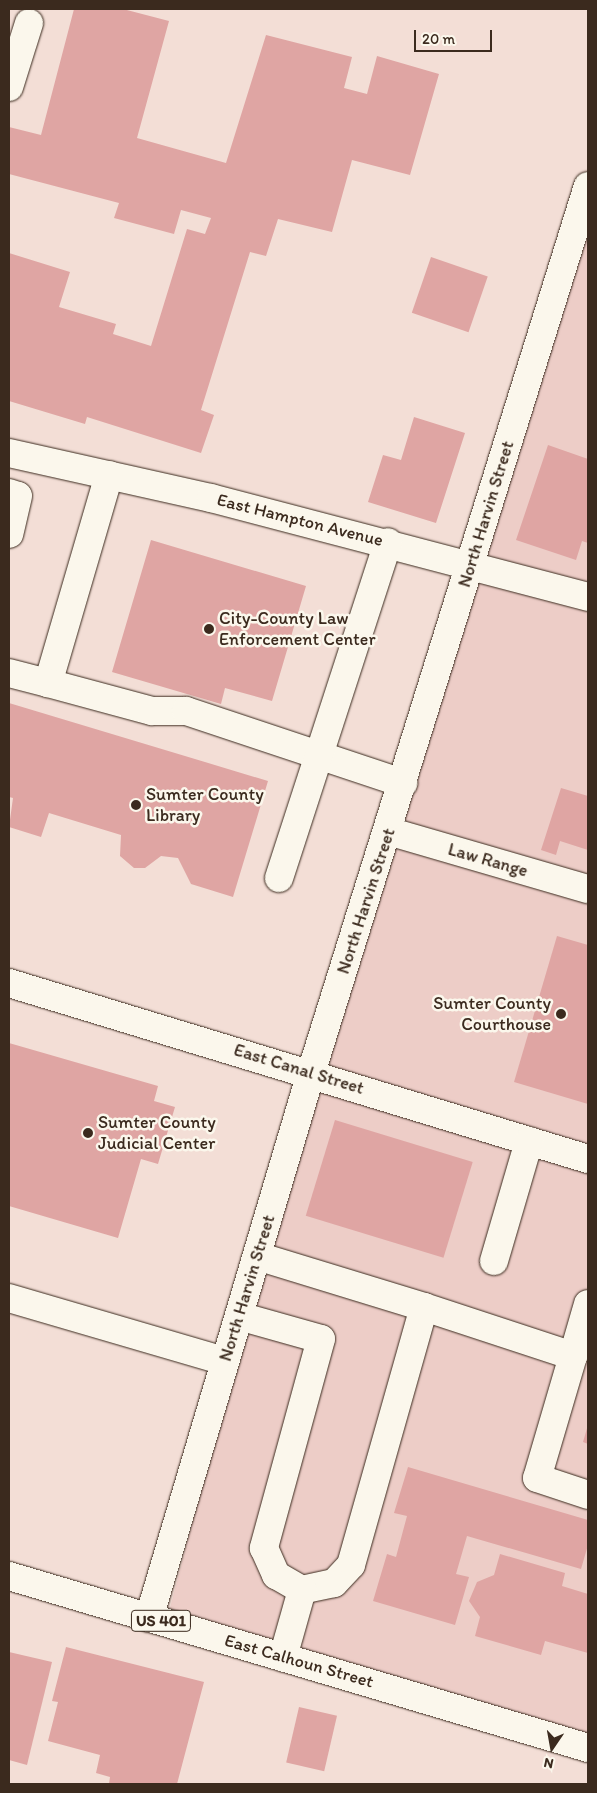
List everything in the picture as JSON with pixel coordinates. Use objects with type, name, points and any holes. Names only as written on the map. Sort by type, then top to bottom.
[{"type":"main road","points":[[9,87],[29,23]]},
{"type":"main road","name":"North Harvin Street","points":[[149,1618],[311,1072],[388,831],[588,186]]},
{"type":"main road","name":"East Hampton Avenue","points":[[9,454],[471,562],[588,597]]},
{"type":"main road","points":[[48,683],[109,476]]},
{"type":"main road","points":[[9,493],[18,496],[9,534]]},
{"type":"main road","points":[[279,878],[388,542]]},
{"type":"main road","points":[[9,673],[152,711],[186,711],[403,783]]},
{"type":"main road","name":"Law Range","points":[[388,831],[588,889]]},
{"type":"main road","name":"East Canal Street","points":[[9,983],[311,1072],[588,1159]]},
{"type":"main road","points":[[494,1261],[529,1141]]},
{"type":"main road","points":[[257,1256],[424,1307],[573,1356]]},
{"type":"main road","points":[[9,1298],[225,1361]]},
{"type":"main road","points":[[588,1304],[537,1478],[588,1495]]},
{"type":"main road","points":[[239,1316],[321,1339],[264,1548],[276,1575],[302,1590],[334,1583],[351,1565],[424,1307]]},
{"type":"main road","name":"East Calhoun Street","points":[[9,1576],[588,1748]]},
{"type":"main road","points":[[283,1657],[302,1590]]},
{"type":"shaded area","points":[[588,184],[588,1744],[170,1608],[311,1072]]},
{"type":"building","points":[[74,9],[123,9],[169,21],[137,138],[226,163],[266,35],[352,57],[344,88],[367,94],[377,56],[439,74],[410,175],[352,160],[332,232],[278,219],[266,256],[250,252],[201,410],[214,415],[201,453],[87,417],[85,424],[9,401],[9,253],[70,272],[59,307],[116,324],[113,334],[151,346],[187,229],[205,234],[211,218],[181,210],[174,234],[114,218],[119,203],[9,174],[9,127],[41,135]]},
{"type":"building","points":[[431,257],[488,277],[469,332],[412,313]]},
{"type":"building","points":[[414,417],[465,433],[436,523],[368,502],[383,455],[401,460]]},
{"type":"building","points":[[548,445],[588,459],[588,543],[582,541],[576,560],[516,540]]},
{"type":"building","name":"City-County Law Enforcement Center","points":[[151,540],[306,586],[272,701],[225,688],[221,704],[112,672]]},
{"type":"building","name":"Sumter County Library","points":[[9,703],[268,781],[233,897],[191,884],[178,858],[161,856],[145,868],[134,868],[120,856],[121,835],[49,813],[41,837],[9,827],[13,798],[9,797]]},
{"type":"building","points":[[561,788],[588,796],[588,850],[560,841],[556,855],[541,850]]},
{"type":"building","name":"Sumter County Courthouse","points":[[557,936],[588,945],[588,1104],[514,1082]]},
{"type":"building","name":"Sumter County Judicial Center","points":[[9,1043],[158,1086],[154,1101],[175,1107],[158,1164],[141,1159],[118,1238],[9,1206]]},
{"type":"building","points":[[335,1120],[473,1162],[443,1258],[306,1216]]},
{"type":"building","points":[[588,1425],[588,1444],[583,1442]]},
{"type":"building","points":[[408,1467],[588,1520],[588,1545],[581,1569],[467,1536],[456,1574],[469,1577],[455,1625],[373,1601],[387,1554],[396,1557],[407,1516],[394,1513]]},
{"type":"building","points":[[500,1554],[565,1573],[562,1586],[588,1594],[588,1653],[545,1641],[541,1655],[475,1636],[480,1617],[469,1601],[477,1582],[494,1575]]},
{"type":"building","points":[[66,1647],[204,1682],[177,1784],[109,1784],[110,1777],[96,1773],[100,1755],[48,1741],[58,1702],[52,1701]]},
{"type":"building","points":[[9,1652],[52,1662],[27,1765],[9,1760]]},
{"type":"building","points":[[299,1707],[337,1716],[324,1771],[286,1763]]},
{"type":"place","name":"City-County Law Enforcement Center","points":[[209,629]]},
{"type":"place","name":"Sumter County Library","points":[[136,805]]},
{"type":"place","name":"Sumter County Courthouse","points":[[561,1014]]},
{"type":"place","name":"Sumter County Judicial Center","points":[[88,1133]]}]
